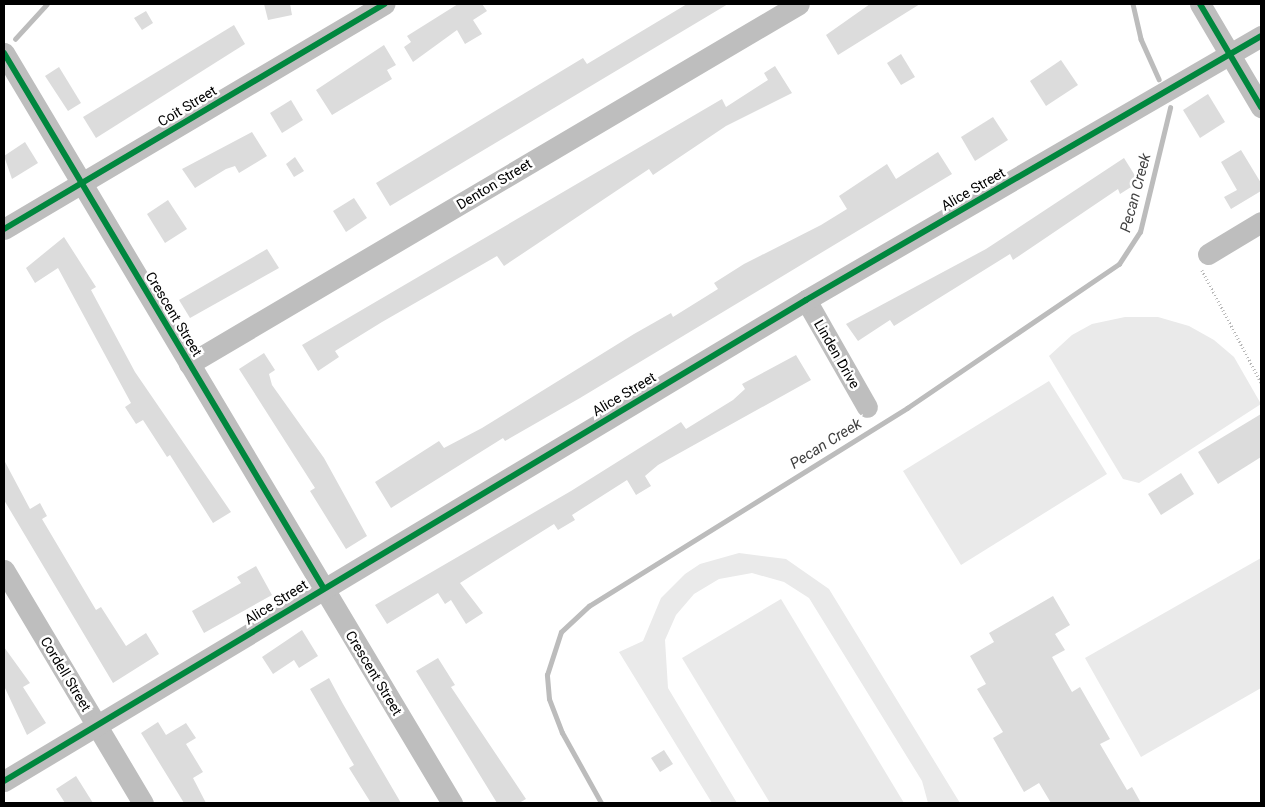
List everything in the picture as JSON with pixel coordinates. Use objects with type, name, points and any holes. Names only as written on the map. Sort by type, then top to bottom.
[{"type":"street","name":"Coit Street","points":[[4,229],[384,4]]},
{"type":"street","name":"Denton Street","points":[[189,364],[799,4]]},
{"type":"street","points":[[1200,4],[1261,107]]},
{"type":"street","name":"Alice Street","points":[[4,781],[806,300],[1261,36]]},
{"type":"street","name":"Crescent Street","points":[[4,53],[452,803]]},
{"type":"street","points":[[1208,254],[1261,222]]},
{"type":"street","name":"Linden Drive","points":[[806,300],[867,407]]},
{"type":"street","name":"Cordell Street","points":[[4,570],[143,803]]},
{"type":"path","points":[[1208,254],[1199,262],[1220,310],[1261,382]]},
{"type":"shaded area","points":[[1125,317],[1158,317],[1189,326],[1214,340],[1234,357],[1261,404],[1139,483],[1123,479],[1049,356],[1072,335],[1092,324]]},
{"type":"shaded area","points":[[1049,381],[1107,474],[961,565],[903,471]]},
{"type":"shaded area","points":[[739,553],[786,559],[829,589],[960,803],[928,803],[922,781],[809,598],[784,582],[752,573],[719,579],[694,594],[676,615],[665,640],[668,688],[737,803],[712,803],[619,652],[643,641],[661,598],[685,574],[700,564]]},
{"type":"shaded area","points":[[1261,558],[1261,688],[1141,757],[1085,658]]},
{"type":"shaded area","points":[[781,599],[904,803],[770,803],[682,658]]},
{"type":"building","points":[[264,4],[290,4],[292,15],[268,20]]},
{"type":"building","points":[[458,4],[482,4],[487,11],[473,20],[482,34],[465,44],[457,30],[413,62],[404,47],[411,42],[407,36]]},
{"type":"building","points":[[687,4],[728,4],[390,206],[376,183],[583,58],[587,64]]},
{"type":"building","points":[[870,4],[920,4],[838,55],[826,35]]},
{"type":"building","points":[[146,11],[153,23],[142,30],[134,18]]},
{"type":"building","points":[[234,25],[245,44],[96,138],[83,117]]},
{"type":"building","points":[[384,45],[396,65],[387,70],[392,79],[332,115],[316,90]]},
{"type":"building","points":[[901,54],[915,77],[901,85],[887,63]]},
{"type":"building","points":[[1061,60],[1078,85],[1046,106],[1030,81]]},
{"type":"building","points":[[775,66],[792,93],[726,126],[653,175],[649,169],[504,266],[497,256],[382,322],[335,351],[339,357],[318,371],[302,345],[722,99],[726,107],[768,80],[764,73]]},
{"type":"building","points":[[59,67],[81,103],[68,111],[45,76]]},
{"type":"building","points":[[1208,94],[1225,122],[1200,138],[1183,110]]},
{"type":"building","points":[[291,100],[303,120],[282,133],[270,113]]},
{"type":"building","points":[[993,117],[1008,140],[975,161],[961,137]]},
{"type":"building","points":[[252,132],[267,156],[239,173],[235,166],[226,169],[195,188],[182,169]]},
{"type":"building","points":[[25,142],[38,163],[12,179],[4,156]]},
{"type":"building","points":[[1241,150],[1261,183],[1261,191],[1231,209],[1224,197],[1237,190],[1221,162]]},
{"type":"building","points":[[938,152],[952,174],[580,398],[505,441],[503,438],[391,508],[375,482],[439,441],[444,448],[482,428],[634,334],[671,313],[673,317],[718,289],[714,283],[744,264],[821,225],[847,209],[839,196],[887,164],[896,179]]},
{"type":"building","points":[[295,157],[304,171],[294,177],[286,164]]},
{"type":"building","points":[[1124,158],[1139,182],[1120,194],[1118,189],[1013,260],[1010,254],[894,326],[890,320],[858,341],[846,324],[986,249]]},
{"type":"building","points":[[354,198],[367,218],[346,232],[333,211]]},
{"type":"building","points":[[168,200],[187,229],[165,243],[147,214]]},
{"type":"building","points":[[64,237],[96,287],[91,290],[135,372],[231,512],[213,523],[170,455],[167,457],[143,420],[136,424],[125,407],[131,403],[58,268],[35,283],[26,268]]},
{"type":"building","points":[[267,249],[279,268],[190,318],[179,300]]},
{"type":"building","points":[[264,353],[275,370],[269,374],[272,385],[324,458],[367,536],[346,549],[310,491],[315,488],[239,369]]},
{"type":"building","points":[[796,355],[811,380],[658,465],[645,476],[651,486],[636,495],[627,480],[572,515],[575,520],[558,530],[554,524],[460,583],[483,613],[466,624],[451,600],[445,604],[438,593],[387,624],[375,605],[571,491],[681,422],[686,429],[733,400],[745,389],[742,384]]},
{"type":"building","points":[[1261,414],[1261,457],[1218,484],[1198,452]]},
{"type":"building","points":[[4,460],[30,509],[40,503],[47,516],[42,519],[96,610],[101,607],[126,646],[146,633],[159,654],[113,683],[4,500]]},
{"type":"building","points":[[1181,473],[1194,494],[1161,515],[1148,494]]},
{"type":"building","points":[[256,566],[272,595],[204,633],[192,611],[241,583],[237,577]]},
{"type":"building","points":[[1053,596],[1070,625],[1055,634],[1065,650],[1052,657],[1072,692],[1080,687],[1110,739],[1100,744],[1127,790],[1132,787],[1141,803],[1051,803],[1039,783],[1024,792],[993,738],[1003,732],[977,689],[986,684],[970,656],[994,642],[989,633]]},
{"type":"building","points":[[302,630],[318,656],[299,668],[294,660],[273,674],[262,657]]},
{"type":"building","points":[[4,647],[30,683],[23,687],[46,723],[27,735],[4,686]]},
{"type":"building","points":[[438,658],[455,685],[451,687],[526,799],[519,803],[497,803],[416,671]]},
{"type":"building","points":[[329,678],[401,803],[371,803],[349,768],[354,765],[310,689]]},
{"type":"building","points":[[158,722],[166,735],[186,723],[196,738],[186,744],[203,772],[193,778],[206,803],[184,803],[141,733]]},
{"type":"building","points":[[664,750],[673,764],[660,772],[651,758]]},
{"type":"building","points":[[76,776],[93,803],[65,803],[56,789]]},
{"type":"waterway","points":[[15,39],[47,4]]},
{"type":"waterway","name":"Pecan Creek","points":[[1133,4],[1141,39],[1159,79]]},
{"type":"waterway","name":"Pecan Creek","points":[[601,803],[562,733],[549,699],[547,675],[561,632],[589,606],[907,408],[1119,264],[1140,232],[1170,108]]},
{"type":"cycle path","points":[[4,229],[384,4]]},
{"type":"cycle path","points":[[1200,4],[1261,107]]},
{"type":"cycle path","points":[[4,781],[806,300],[1261,36]]},
{"type":"cycle path","points":[[4,53],[323,587]]}]
